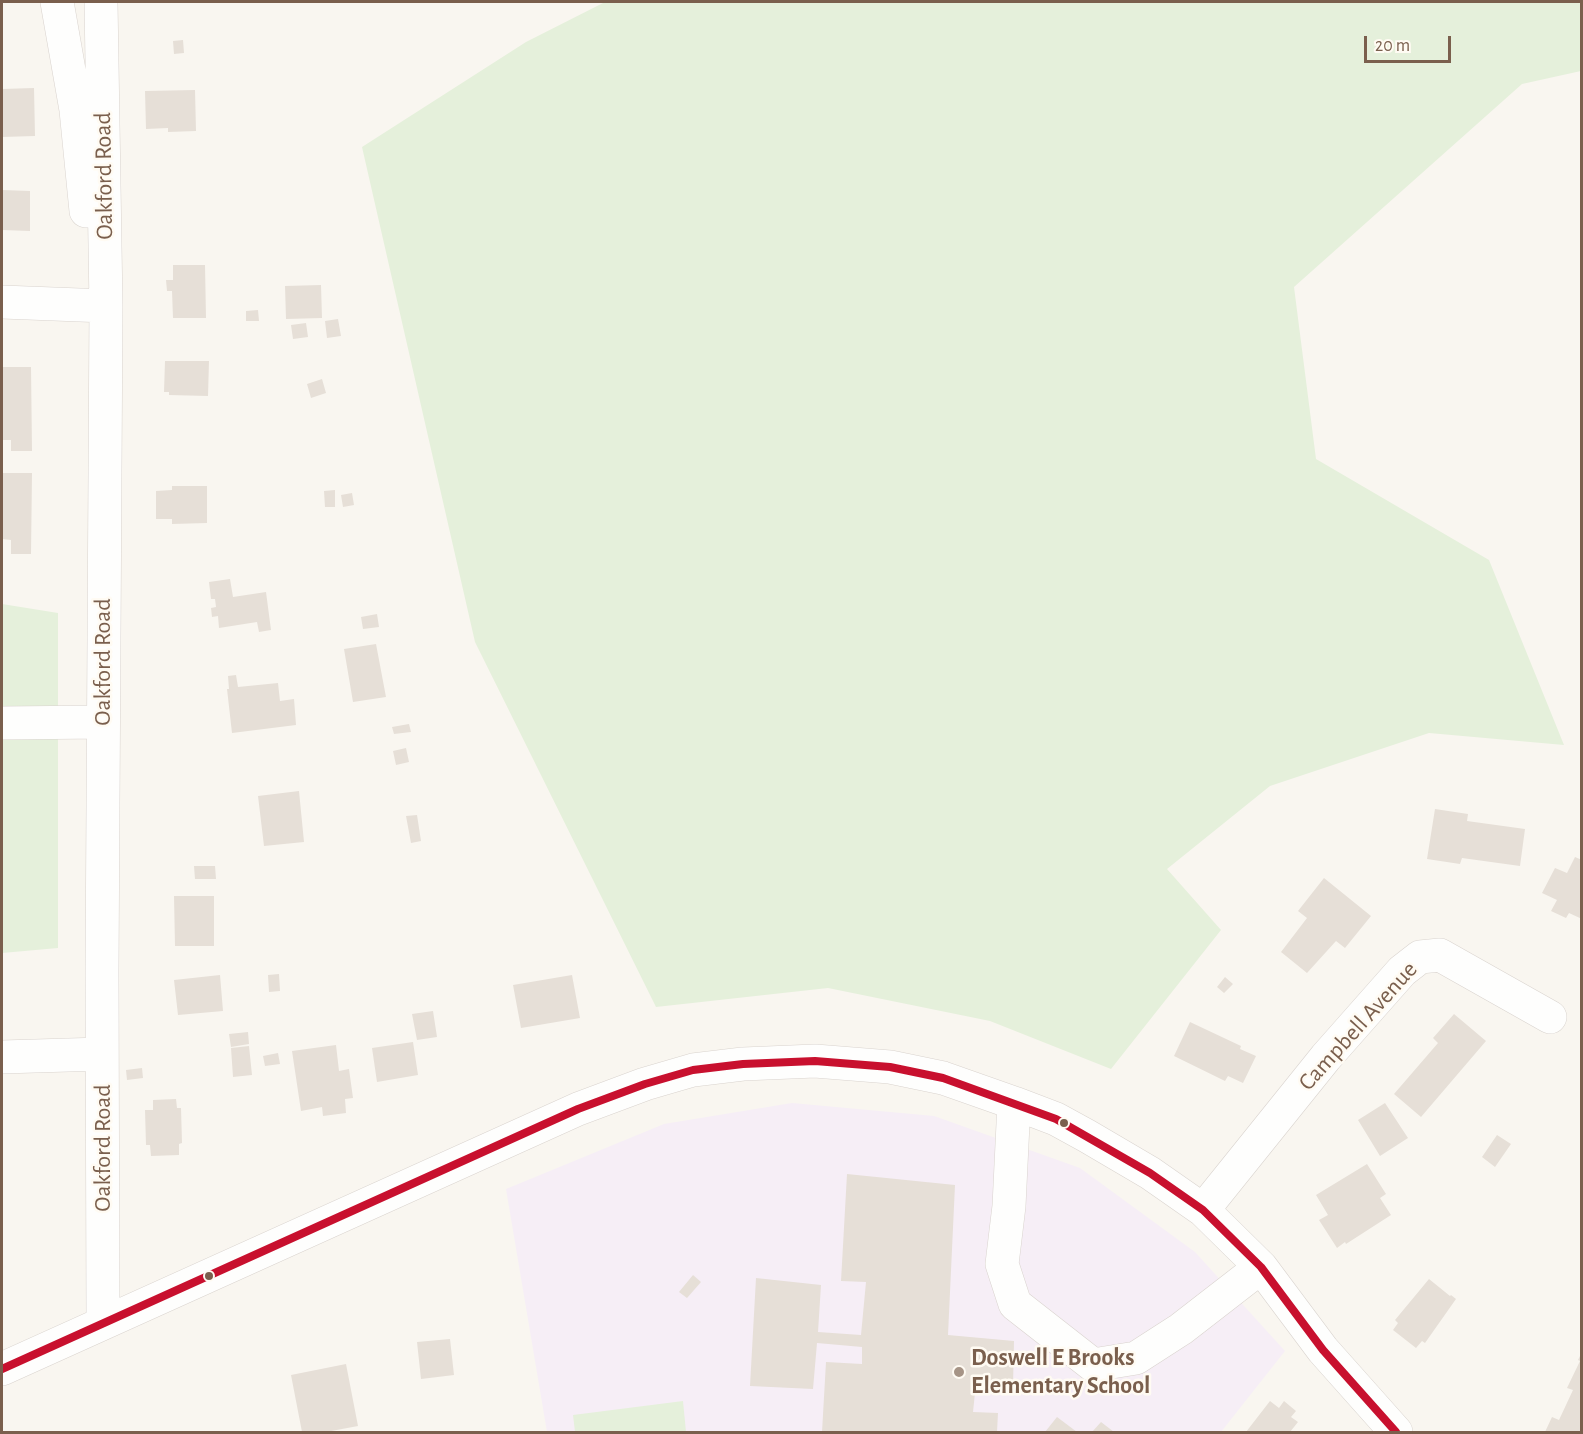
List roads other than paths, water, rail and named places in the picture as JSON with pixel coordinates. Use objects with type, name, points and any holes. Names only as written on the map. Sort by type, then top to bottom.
[{"type":"street","points":[[2,302],[95,305],[76,110],[57,2]]},
{"type":"street","name":"Oakford Road","points":[[101,2],[95,305],[103,722],[103,1323]]},
{"type":"street","points":[[2,723],[103,722]]},
{"type":"street","name":"Campbell Avenue","points":[[1203,1210],[1326,1057],[1402,971],[1420,957],[1440,955],[1550,1017]]},
{"type":"street","points":[[2,1057],[102,1054]]},
{"type":"street","points":[[2,1369],[578,1109],[645,1084],[693,1070],[743,1064],[815,1061],[890,1067],[943,1078],[1056,1119],[1150,1173],[1203,1210],[1261,1267],[1323,1350],[1396,1432]]},
{"type":"street","points":[[1014,1103],[1009,1206],[1002,1264],[1015,1304],[1093,1365],[1136,1358],[1181,1329],[1261,1267]]},
{"type":"place","name":"Doswell E Brooks Elementary School","points":[[959,1372]]}]
